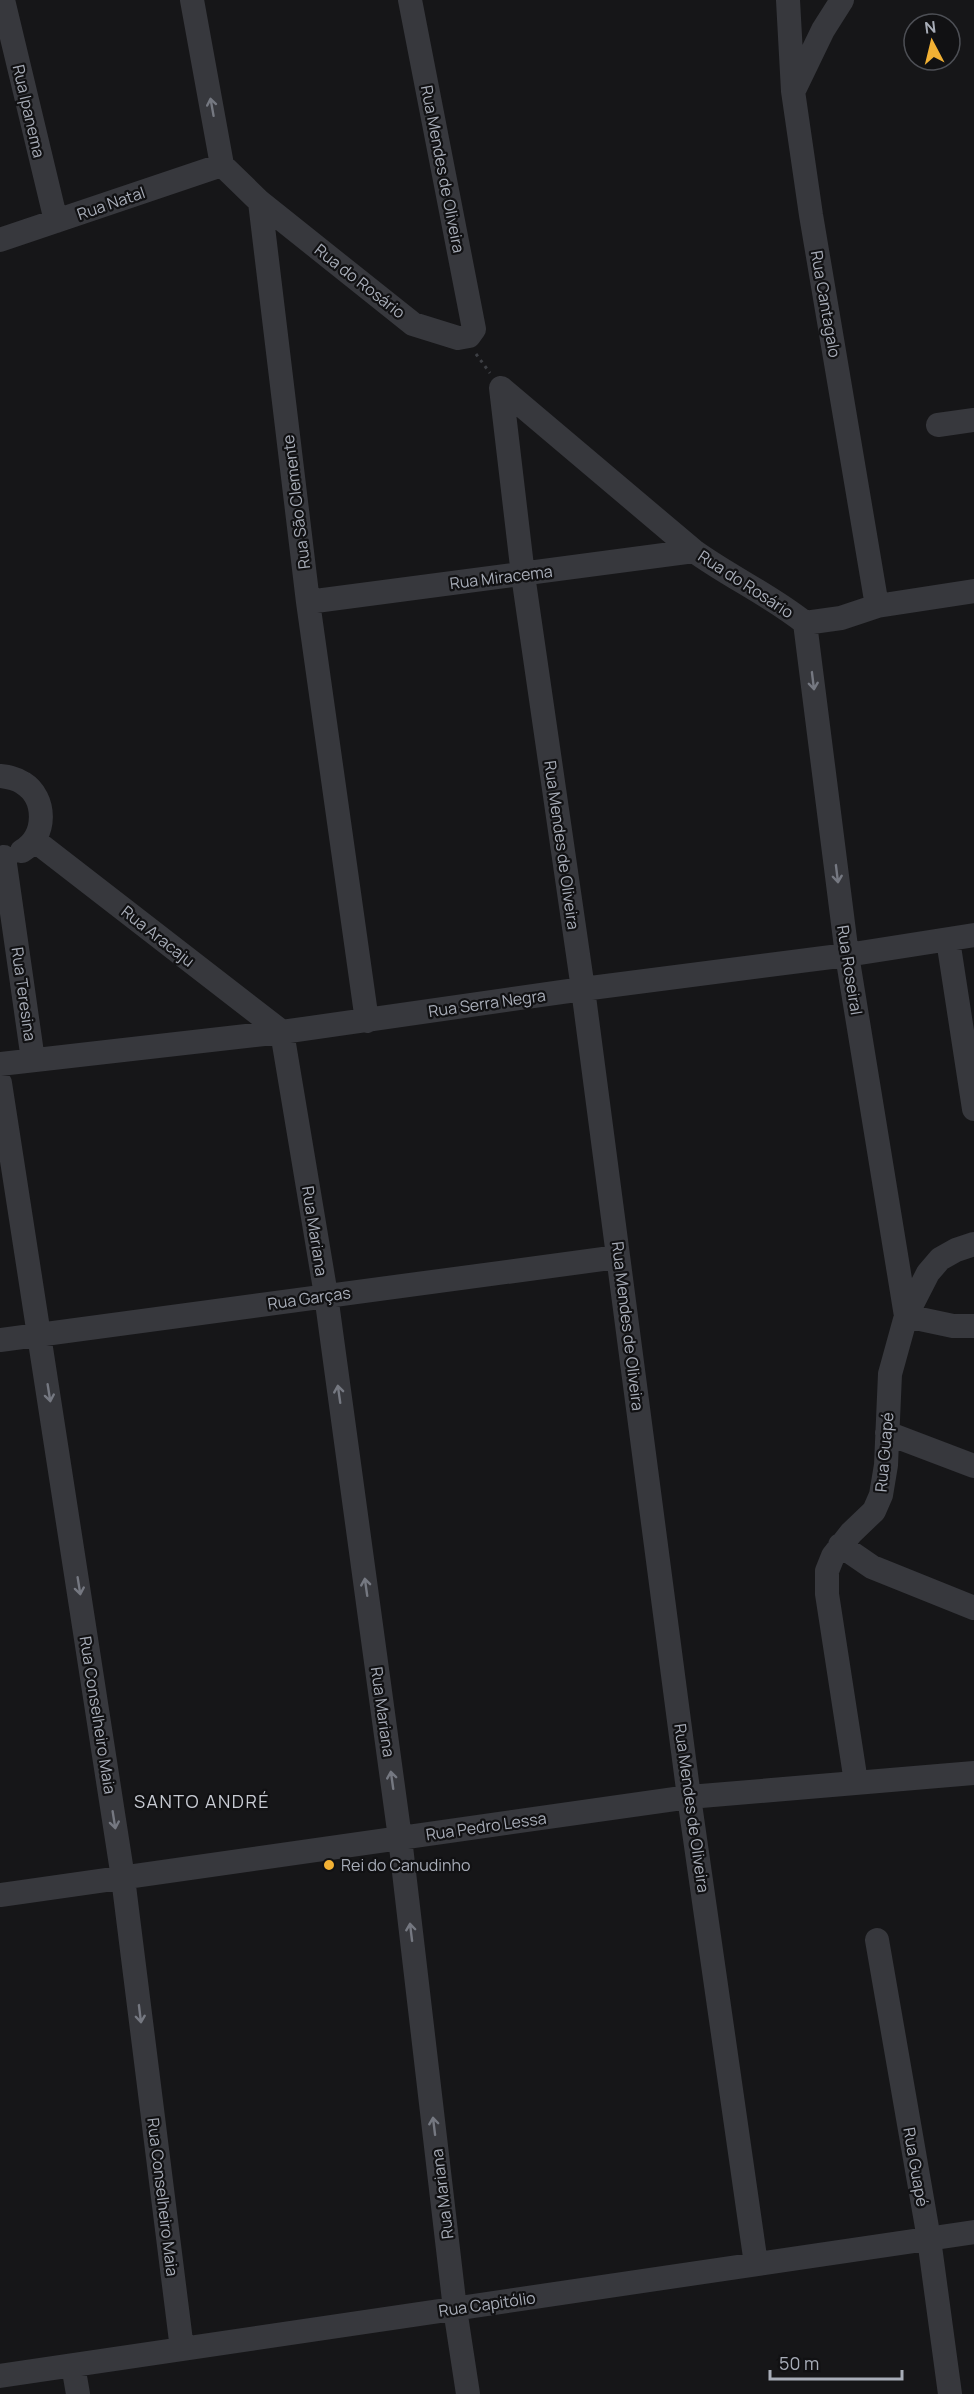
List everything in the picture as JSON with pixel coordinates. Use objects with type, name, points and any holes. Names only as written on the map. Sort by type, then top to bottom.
[{"type":"street","name":"Rua Ipanema","points":[[3,0],[56,221]]},
{"type":"street","points":[[192,0],[222,165],[260,202]]},
{"type":"street","name":"Rua Mendes de Oliveira","points":[[410,0],[474,329],[469,336]]},
{"type":"street","name":"Rua Cantagalo","points":[[788,0],[793,91],[811,215],[877,606]]},
{"type":"street","points":[[793,91],[823,30],[842,0]]},
{"type":"street","name":"Rua Natal","points":[[0,240],[222,165]]},
{"type":"street","name":"Rua do Rosário","points":[[260,202],[413,324],[458,338],[469,336]]},
{"type":"street","name":"Rua São Clemente","points":[[260,202],[308,602],[368,1021]]},
{"type":"street","name":"Rua Mendes de Oliveira","points":[[501,388],[523,575],[583,989],[690,1797],[756,2264]]},
{"type":"street","name":"Rua do Rosário","points":[[501,388],[694,551],[719,569],[780,603],[806,622],[841,618],[877,606],[974,591]]},
{"type":"street","points":[[938,425],[974,420]]},
{"type":"street","name":"Rua Miracema","points":[[308,602],[694,551]]},
{"type":"street","name":"Rua Roseiral","points":[[806,622],[847,955],[906,1316]]},
{"type":"street","points":[[0,776],[24,783],[33,792],[42,816],[40,829],[26,849],[2,857]]},
{"type":"street","name":"Rua Aracaju","points":[[34,840],[282,1032]]},
{"type":"street","name":"Rua Teresina","points":[[2,857],[33,1060]]},
{"type":"street","name":"Rua Serra Negra","points":[[0,1064],[368,1021],[583,989],[847,955],[974,935]]},
{"type":"street","points":[[948,940],[974,1109]]},
{"type":"street","name":"Rua Mariana","points":[[282,1032],[326,1295],[400,1838],[455,2309],[468,2394]]},
{"type":"street","name":"Rua Conselheiro Maia","points":[[0,1083],[123,1878],[182,2349]]},
{"type":"street","name":"Rua Guapé","points":[[856,1782],[827,1593],[827,1571],[840,1545],[878,1504],[886,1464],[890,1374],[906,1316],[928,1273],[940,1259],[974,1244]]},
{"type":"street","name":"Rua Garças","points":[[0,1340],[618,1257]]},
{"type":"street","points":[[906,1316],[953,1326],[974,1326]]},
{"type":"street","points":[[887,1433],[974,1466]]},
{"type":"street","points":[[840,1545],[872,1567],[974,1608]]},
{"type":"street","name":"Rua Pedro Lessa","points":[[0,1895],[690,1797],[974,1773]]},
{"type":"street","name":"Rua Guapé","points":[[877,1940],[929,2239],[950,2394]]},
{"type":"street","name":"Rua Capitólio","points":[[0,2376],[974,2232]]},
{"type":"street","points":[[74,2365],[78,2394]]},
{"type":"path","points":[[469,336],[472,348],[501,388]]},
{"type":"place","name":"Rei do Canudinho","points":[[329,1865]]},
{"type":"district","name":"SANTO ANDRÉ","points":[[202,1802]]}]
